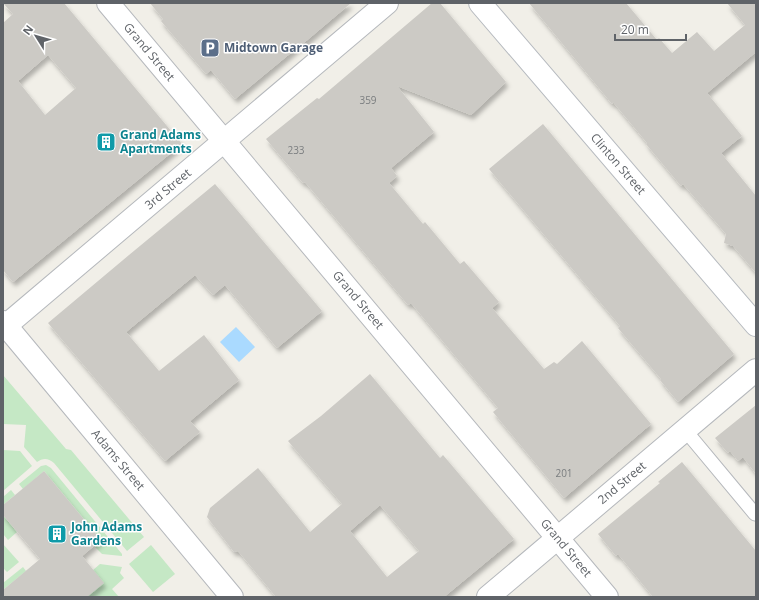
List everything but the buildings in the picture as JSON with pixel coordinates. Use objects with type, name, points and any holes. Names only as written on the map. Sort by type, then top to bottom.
[{"type":"street","name":"Grand Street","points":[[108,3],[607,597]]},
{"type":"street","name":"3rd Street","points":[[4,325],[224,142],[387,3]]},
{"type":"street","name":"Clinton Street","points":[[480,3],[756,326]]},
{"type":"street","name":"Adams Street","points":[[4,325],[232,597]]},
{"type":"street","name":"2nd Street","points":[[488,597],[756,370]]},
{"type":"lane","points":[[685,430],[755,514]]},
{"type":"green space","points":[[3,375],[66,449],[71,450],[144,537],[127,551],[54,463],[46,459],[37,462],[24,447],[26,425],[3,424]]},
{"type":"green space","points":[[3,450],[20,451],[32,466],[3,491]]},
{"type":"green space","points":[[46,465],[51,468],[122,554],[122,556],[102,554],[94,546],[101,540],[44,471],[23,489],[19,484],[41,466]]},
{"type":"green space","points":[[11,490],[15,495],[3,505],[3,497]]},
{"type":"green space","points":[[3,515],[17,532],[8,540],[3,534]]},
{"type":"green space","points":[[3,544],[19,562],[7,572],[3,568]]},
{"type":"green space","points":[[151,545],[175,574],[153,592],[129,564]]},
{"type":"green space","points":[[100,564],[122,567],[120,573],[124,578],[112,589],[119,597],[87,597],[93,570]]},
{"type":"green space","points":[[23,567],[26,571],[3,590],[3,583]]},
{"type":"water","points":[[236,327],[255,347],[239,362],[220,342]]},
{"type":"place","name":"Midtown Garage","points":[[210,48]]},
{"type":"place","name":"Grand Adams Apartments","points":[[106,142]]},
{"type":"place","name":"John Adams Gardens","points":[[57,534]]}]
